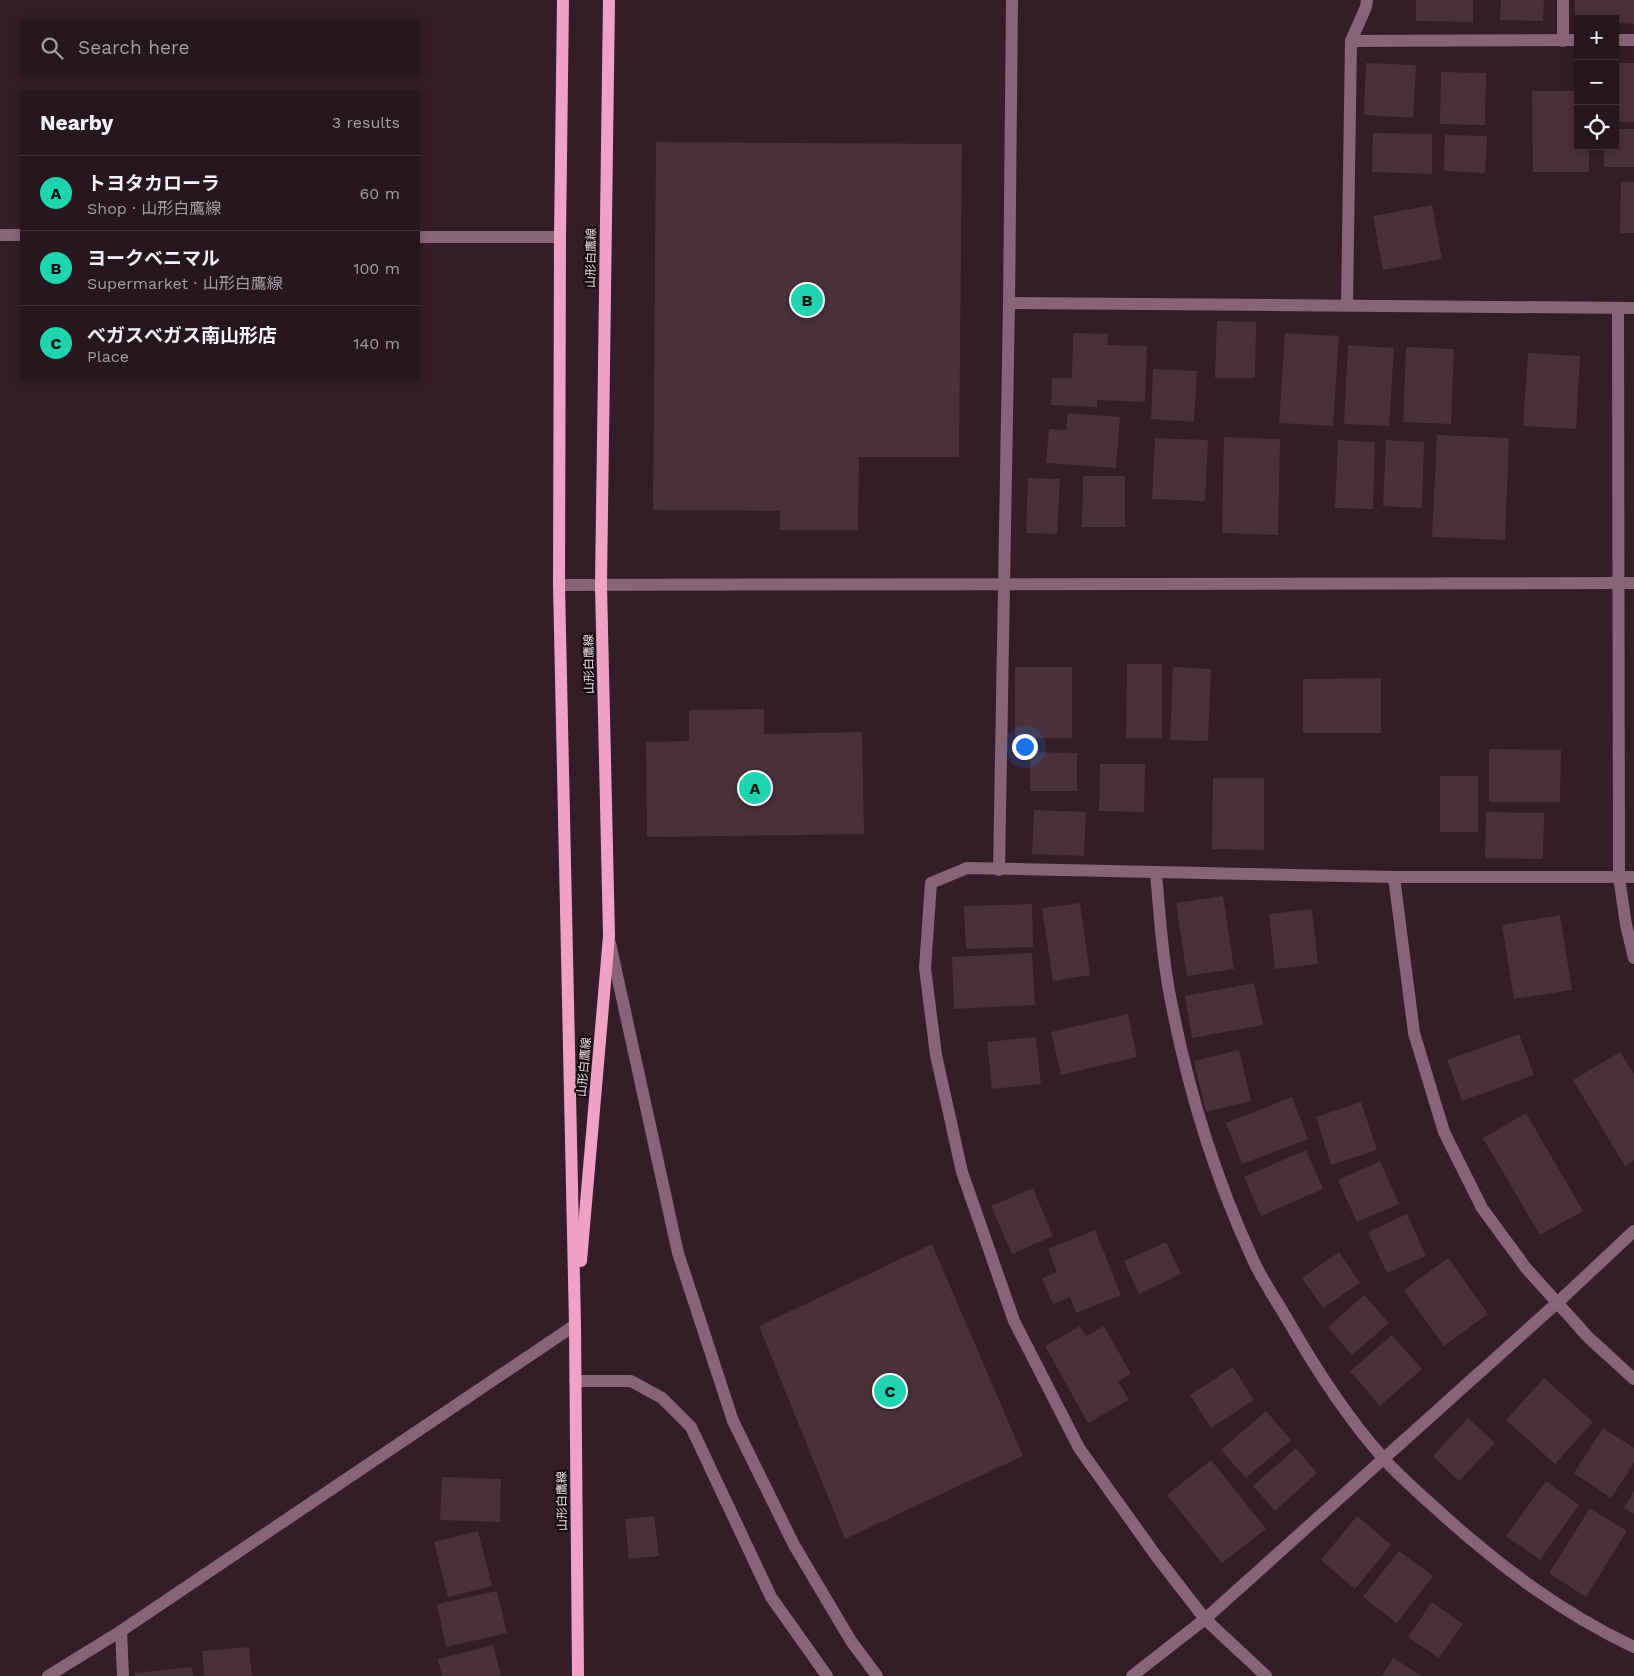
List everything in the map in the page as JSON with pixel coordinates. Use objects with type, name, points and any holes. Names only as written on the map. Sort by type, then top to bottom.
[{"type":"main road","name":"山形白鷹線","points":[[562,0],[560,585],[575,1326],[578,1676]]},
{"type":"main road","name":"山形白鷹線","points":[[575,1326],[609,936],[601,585],[608,0]]},
{"type":"street","points":[[999,870],[1009,303],[1012,0]]},
{"type":"street","points":[[1347,305],[1350,41],[1366,7],[1367,0]]},
{"type":"street","points":[[1563,0],[1563,41]]},
{"type":"street","points":[[1350,41],[1574,40]]},
{"type":"street","points":[[1619,40],[1634,40]]},
{"type":"street","points":[[0,235],[20,235]]},
{"type":"street","points":[[420,237],[560,237]]},
{"type":"street","points":[[1009,303],[1634,308]]},
{"type":"street","points":[[1618,308],[1619,876],[1626,925],[1634,958]]},
{"type":"street","points":[[560,585],[1634,583]]},
{"type":"street","points":[[1266,1676],[1205,1619],[1157,1557],[1080,1448],[1014,1321],[962,1172],[936,1055],[925,968],[931,883],[967,868],[1394,877],[1634,877]]},
{"type":"street","points":[[1156,873],[1162,940],[1172,1010],[1192,1091],[1221,1184],[1255,1264],[1303,1345],[1344,1410],[1383,1458],[1423,1497],[1480,1549],[1545,1598],[1634,1648]]},
{"type":"street","points":[[1394,877],[1414,1033],[1444,1132],[1482,1208],[1526,1268],[1588,1338],[1634,1378]]},
{"type":"street","points":[[609,936],[678,1253],[733,1421],[794,1544],[851,1641],[876,1676]]},
{"type":"street","points":[[1132,1676],[1205,1619],[1557,1303],[1634,1231]]},
{"type":"street","points":[[48,1676],[121,1631],[575,1326]]},
{"type":"street","points":[[575,1381],[631,1382],[662,1398],[691,1428],[771,1597],[827,1676]]},
{"type":"street","points":[[121,1631],[123,1676]]},
{"type":"building","points":[[1416,0],[1473,0],[1473,22],[1416,21]]},
{"type":"building","points":[[1501,0],[1544,0],[1543,21],[1500,20]]},
{"type":"building","points":[[1575,0],[1634,0],[1634,24],[1619,23],[1619,15],[1575,15]]},
{"type":"building","points":[[1366,63],[1416,65],[1413,118],[1364,115]]},
{"type":"building","points":[[1619,63],[1634,63],[1634,122],[1619,122]]},
{"type":"building","points":[[1441,72],[1486,73],[1485,125],[1440,124]]},
{"type":"building","points":[[1532,91],[1574,91],[1574,150],[1589,150],[1589,172],[1533,172]]},
{"type":"building","points":[[1619,129],[1634,129],[1634,167],[1604,167],[1604,150],[1619,150]]},
{"type":"building","points":[[1373,133],[1432,134],[1432,174],[1372,172]]},
{"type":"building","points":[[1445,135],[1487,136],[1485,173],[1444,171]]},
{"type":"building","points":[[656,142],[962,144],[959,457],[859,457],[858,530],[780,530],[780,511],[653,510]]},
{"type":"building","points":[[1621,182],[1634,182],[1634,233],[1620,233]]},
{"type":"building","points":[[1432,205],[1442,259],[1383,270],[1373,216]]},
{"type":"building","points":[[1217,321],[1256,322],[1255,378],[1215,378]]},
{"type":"building","points":[[1073,333],[1108,334],[1107,345],[1147,346],[1145,402],[1097,400],[1097,407],[1051,405],[1052,378],[1072,378]]},
{"type":"building","points":[[1285,333],[1339,336],[1333,426],[1279,423]]},
{"type":"building","points":[[1348,345],[1394,348],[1389,426],[1344,424]]},
{"type":"building","points":[[1406,347],[1454,349],[1451,424],[1403,422]]},
{"type":"building","points":[[1528,353],[1580,356],[1576,429],[1523,426]]},
{"type":"building","points":[[1153,369],[1197,371],[1194,422],[1151,419]]},
{"type":"building","points":[[1068,413],[1120,417],[1116,468],[1046,463],[1049,429],[1066,430]]},
{"type":"building","points":[[1437,435],[1509,438],[1505,540],[1432,537]]},
{"type":"building","points":[[1224,437],[1280,439],[1278,535],[1222,533]]},
{"type":"building","points":[[1155,438],[1208,440],[1205,501],[1152,499]]},
{"type":"building","points":[[1338,440],[1375,442],[1373,509],[1335,508]]},
{"type":"building","points":[[1386,440],[1424,442],[1422,508],[1383,506]]},
{"type":"building","points":[[1083,476],[1125,476],[1125,527],[1082,527]]},
{"type":"building","points":[[1028,478],[1060,479],[1057,534],[1026,533]]},
{"type":"building","points":[[1127,664],[1162,664],[1162,738],[1126,738]]},
{"type":"building","points":[[1015,667],[1072,667],[1072,738],[1015,738]]},
{"type":"building","points":[[1173,667],[1211,669],[1208,741],[1170,740]]},
{"type":"building","points":[[1381,678],[1381,733],[1303,733],[1303,679]]},
{"type":"building","points":[[764,709],[764,734],[862,732],[864,834],[647,837],[646,742],[689,741],[689,710]]},
{"type":"building","points":[[1489,749],[1561,750],[1560,802],[1489,802]]},
{"type":"building","points":[[1030,752],[1077,753],[1077,791],[1030,791]]},
{"type":"building","points":[[1100,764],[1145,764],[1144,812],[1099,811]]},
{"type":"building","points":[[1440,776],[1478,776],[1478,832],[1440,832]]},
{"type":"building","points":[[1213,778],[1264,778],[1264,850],[1212,849]]},
{"type":"building","points":[[1034,810],[1086,812],[1084,856],[1032,854]]},
{"type":"building","points":[[1486,812],[1544,813],[1543,859],[1485,858]]},
{"type":"building","points":[[1223,896],[1234,969],[1187,976],[1176,903]]},
{"type":"building","points":[[1080,903],[1090,975],[1053,981],[1042,908]]},
{"type":"building","points":[[1032,904],[1033,947],[966,949],[964,906]]},
{"type":"building","points":[[1312,909],[1318,964],[1275,969],[1269,914]]},
{"type":"building","points":[[1560,915],[1572,990],[1514,999],[1502,925]]},
{"type":"building","points":[[1032,953],[1035,1005],[954,1009],[952,957]]},
{"type":"building","points":[[1254,983],[1263,1025],[1192,1038],[1185,996]]},
{"type":"building","points":[[1128,1014],[1137,1057],[1061,1075],[1051,1032]]},
{"type":"building","points":[[1519,1034],[1534,1075],[1462,1101],[1447,1060]]},
{"type":"building","points":[[1036,1037],[1041,1084],[992,1089],[987,1042]]},
{"type":"building","points":[[1239,1050],[1251,1101],[1206,1112],[1194,1061]]},
{"type":"building","points":[[1620,1052],[1634,1074],[1634,1160],[1625,1166],[1573,1080]]},
{"type":"building","points":[[1292,1097],[1308,1139],[1242,1164],[1226,1123]]},
{"type":"building","points":[[1361,1102],[1377,1150],[1331,1165],[1316,1117]]},
{"type":"building","points":[[1526,1113],[1583,1211],[1540,1235],[1483,1138]]},
{"type":"building","points":[[1306,1150],[1323,1189],[1261,1216],[1244,1177]]},
{"type":"building","points":[[1380,1161],[1399,1204],[1357,1222],[1338,1180]]},
{"type":"building","points":[[1033,1188],[1053,1236],[1012,1254],[991,1206]]},
{"type":"building","points":[[1407,1214],[1426,1256],[1387,1273],[1368,1232]]},
{"type":"building","points":[[1095,1230],[1121,1295],[1076,1313],[1070,1297],[1053,1304],[1042,1278],[1057,1272],[1048,1249]]},
{"type":"building","points":[[1166,1242],[1181,1274],[1139,1294],[1124,1261]]},
{"type":"building","points":[[932,1244],[1023,1456],[845,1539],[759,1326]]},
{"type":"building","points":[[1339,1252],[1360,1283],[1323,1308],[1302,1278]]},
{"type":"building","points":[[1448,1258],[1488,1314],[1444,1346],[1404,1290]]},
{"type":"building","points":[[1364,1295],[1389,1323],[1352,1355],[1328,1327]]},
{"type":"building","points":[[1080,1326],[1086,1336],[1104,1326],[1131,1374],[1118,1381],[1129,1400],[1088,1423],[1045,1346]]},
{"type":"building","points":[[1392,1335],[1422,1369],[1380,1406],[1350,1371]]},
{"type":"building","points":[[1233,1367],[1254,1400],[1211,1428],[1190,1395]]},
{"type":"building","points":[[1544,1378],[1593,1422],[1555,1464],[1506,1420]]},
{"type":"building","points":[[1266,1411],[1291,1440],[1246,1478],[1221,1450]]},
{"type":"building","points":[[1468,1418],[1495,1443],[1459,1481],[1433,1456]]},
{"type":"building","points":[[1603,1428],[1634,1448],[1634,1463],[1611,1498],[1574,1473]]},
{"type":"building","points":[[1296,1448],[1317,1473],[1275,1511],[1253,1486]]},
{"type":"building","points":[[1211,1460],[1266,1529],[1222,1563],[1167,1495]]},
{"type":"building","points":[[442,1477],[501,1479],[500,1522],[440,1520]]},
{"type":"building","points":[[1546,1481],[1579,1505],[1540,1560],[1506,1536]]},
{"type":"building","points":[[1634,1491],[1634,1514],[1624,1508]]},
{"type":"building","points":[[1590,1508],[1627,1531],[1586,1597],[1549,1573]]},
{"type":"building","points":[[654,1516],[659,1556],[629,1559],[625,1519]]},
{"type":"building","points":[[1357,1516],[1391,1545],[1355,1589],[1321,1560]]},
{"type":"building","points":[[478,1531],[492,1586],[448,1597],[434,1542]]},
{"type":"building","points":[[1399,1551],[1433,1576],[1397,1623],[1363,1597]]},
{"type":"building","points":[[497,1591],[507,1633],[446,1647],[437,1604]]},
{"type":"building","points":[[1432,1602],[1463,1624],[1439,1658],[1408,1637]]},
{"type":"building","points":[[493,1645],[501,1676],[442,1676],[438,1659]]},
{"type":"building","points":[[249,1647],[252,1676],[204,1676],[202,1651]]},
{"type":"building","points":[[1393,1658],[1422,1676],[1382,1676]]},
{"type":"building","points":[[192,1667],[193,1676],[135,1676],[135,1673]]},
{"type":"place","name":"ヨークベニマル","points":[[807,300]]},
{"type":"place","name":"トヨタカローラ","points":[[755,788]]},
{"type":"place","name":"べガスべガス南山形店","points":[[890,1391]]}]
